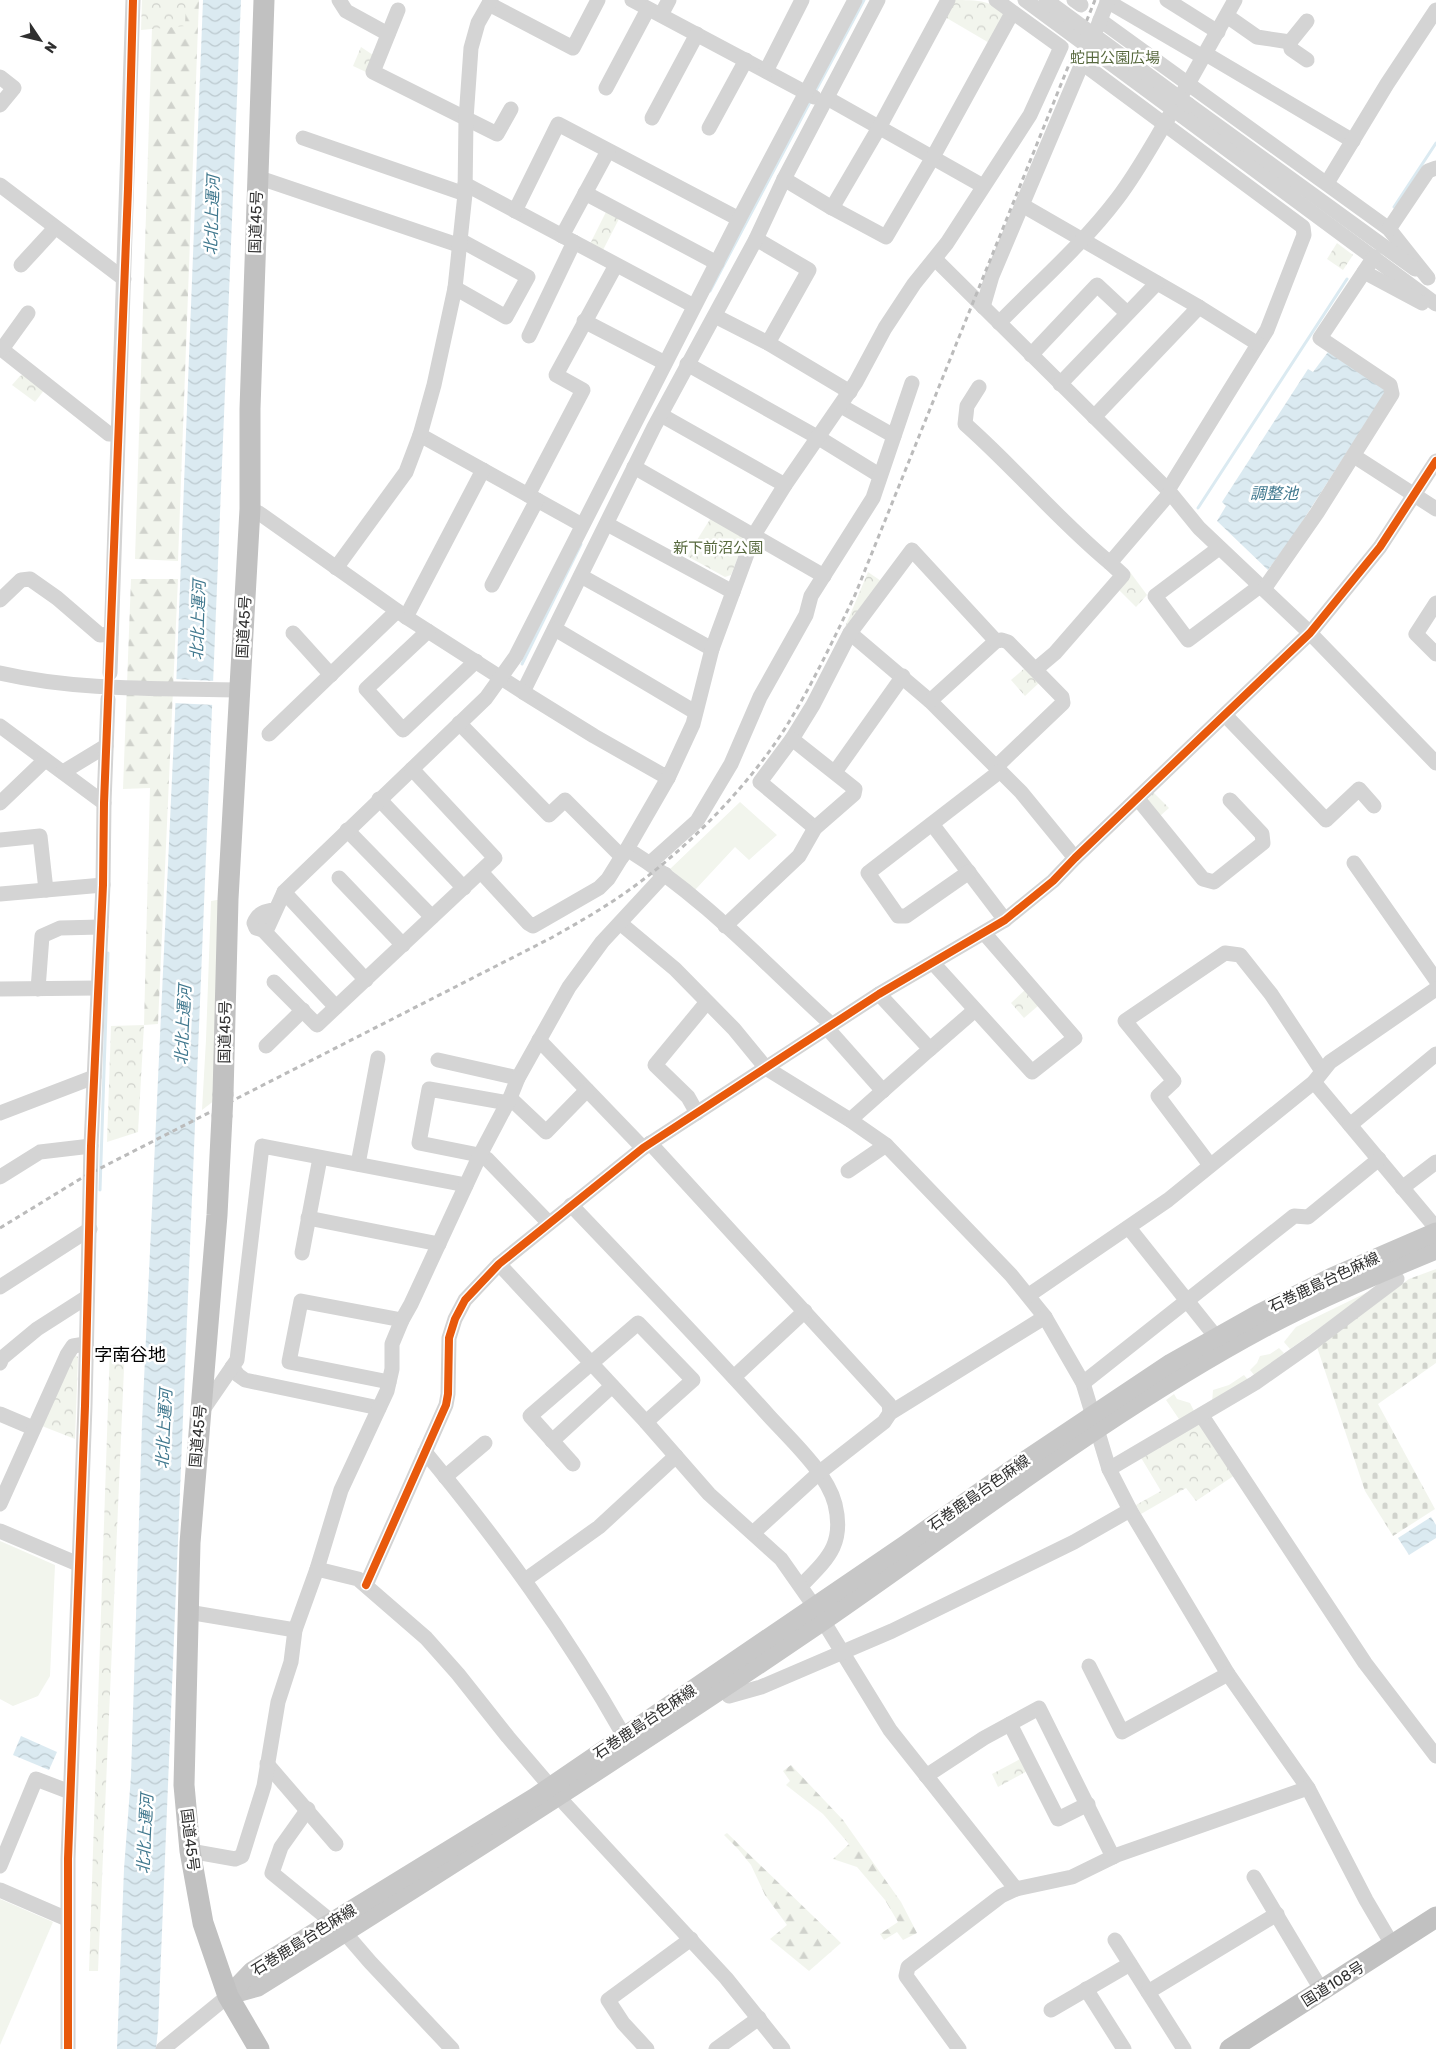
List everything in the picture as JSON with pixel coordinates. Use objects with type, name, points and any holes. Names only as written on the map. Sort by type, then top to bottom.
[{"type":"highway","name":"国道45号","points":[[259,2049],[228,1996],[203,1923],[190,1851],[184,1785],[190,1542],[217,1215],[223,1095],[231,690],[250,509],[250,409],[264,0]]},
{"type":"highway","name":"国道108号","points":[[1230,2049],[1394,1946],[1436,1917]]},
{"type":"main road","name":"石巻鹿島台色麻線","points":[[228,1996],[252,1971],[338,1927],[418,1870],[555,1792],[1096,1422],[1172,1363],[1216,1337],[1332,1277],[1436,1232]]},
{"type":"main road","name":"石巻鹿島台色麻線","points":[[1096,1422],[1265,1328],[1384,1271],[1436,1250]]},
{"type":"main road","name":"石巻鹿島台色麻線","points":[[555,1792],[624,1736],[819,1613]]},
{"type":"street","points":[[110,673],[133,0]]},
{"type":"street","points":[[339,0],[346,11],[388,34]]},
{"type":"street","points":[[336,568],[406,472],[420,435],[441,355],[454,288],[465,189],[466,119],[471,48],[478,24],[490,2],[573,48],[598,0]]},
{"type":"street","points":[[632,0],[817,98],[880,126],[983,186]]},
{"type":"street","points":[[606,88],[655,12],[669,0]]},
{"type":"street","points":[[766,71],[802,0]]},
{"type":"street","points":[[523,692],[634,466],[687,364],[756,239],[784,179],[855,0]]},
{"type":"street","points":[[336,1008],[263,930],[268,927],[284,892],[486,698],[516,656],[739,219],[878,0]]},
{"type":"street","points":[[832,208],[880,126],[948,0]]},
{"type":"street","points":[[481,872],[528,924],[534,926],[598,888],[608,879],[624,853],[668,778],[693,724],[712,649],[754,535],[785,485],[850,392],[885,328],[914,284],[947,243],[1030,115],[1061,47],[996,0]]},
{"type":"street","points":[[1025,0],[1432,281]]},
{"type":"street","points":[[1046,0],[1185,111],[1436,304]]},
{"type":"street","points":[[983,307],[992,276],[1108,0],[1353,141]]},
{"type":"street","points":[[1167,0],[1218,32]]},
{"type":"street","points":[[999,323],[1081,240],[1117,200],[1165,123],[1236,0]]},
{"type":"street","points":[[398,10],[373,72],[497,134],[511,109]]},
{"type":"street","points":[[1327,183],[1436,10]]},
{"type":"street","points":[[784,179],[886,237],[933,157],[1012,13]]},
{"type":"street","points":[[1227,16],[1257,36],[1290,42]]},
{"type":"street","points":[[1100,20],[1389,229],[1432,281]]},
{"type":"street","points":[[1307,21],[1290,42],[1291,49],[1307,60]]},
{"type":"street","points":[[652,118],[697,34]]},
{"type":"street","points":[[709,128],[746,60]]},
{"type":"street","points":[[1082,63],[1165,123],[1185,141],[1304,227],[1304,235],[1288,280],[1267,330],[1168,492],[1110,563]]},
{"type":"street","points":[[0,77],[14,88],[0,105]]},
{"type":"street","points":[[515,211],[558,124],[739,219]]},
{"type":"street","points":[[303,138],[465,189],[515,211],[694,306]]},
{"type":"street","points":[[529,336],[585,193],[608,151]]},
{"type":"street","points":[[1389,229],[1428,171],[1436,168]]},
{"type":"street","points":[[257,177],[459,242],[528,277],[506,317],[454,288]]},
{"type":"street","points":[[0,185],[124,278]]},
{"type":"street","points":[[585,193],[717,263]]},
{"type":"street","points":[[1022,205],[1200,307],[1258,344]]},
{"type":"street","points":[[21,265],[55,228]]},
{"type":"street","points":[[756,239],[809,270],[768,343]]},
{"type":"street","points":[[1220,548],[1155,596],[1188,640],[1262,588],[1354,456],[1392,394],[1393,390],[1390,385],[1320,338],[1374,257]]},
{"type":"street","points":[[935,258],[1168,492],[1220,548],[1310,633],[1436,763]]},
{"type":"street","points":[[492,585],[583,390],[556,375],[616,265]]},
{"type":"street","points":[[1364,272],[1436,310]]},
{"type":"street","points":[[1060,384],[1157,283]]},
{"type":"street","points":[[1031,356],[1097,285],[1127,313]]},
{"type":"street","points":[[1094,417],[1200,307]]},
{"type":"street","points":[[28,312],[1,348],[109,434],[117,434]]},
{"type":"street","points":[[715,316],[768,343],[850,392]]},
{"type":"street","points":[[584,321],[664,363]]},
{"type":"street","points":[[687,364],[819,438],[879,476]]},
{"type":"street","points":[[650,863],[690,829],[702,813],[731,764],[760,697],[806,614],[811,596],[873,498],[912,383]]},
{"type":"street","points":[[979,387],[967,406],[965,424],[1028,483],[1049,508],[1123,575],[1055,653],[1036,669]]},
{"type":"street","points":[[840,406],[894,436]]},
{"type":"street","points":[[661,415],[785,485]]},
{"type":"street","points":[[420,435],[582,525]]},
{"type":"street","points":[[1354,456],[1436,509]]},
{"type":"street","points":[[366,1585],[446,1405],[448,1394],[449,1338],[454,1320],[465,1300],[499,1264],[548,1222],[646,1145],[879,994],[985,934],[1053,881],[1310,633],[1380,547],[1436,461]]},
{"type":"street","points":[[634,466],[824,576]]},
{"type":"street","points":[[269,734],[331,675],[402,614],[483,470]]},
{"type":"street","points":[[250,509],[259,513],[428,632],[594,736],[668,778]]},
{"type":"street","points":[[607,524],[733,592]]},
{"type":"street","points":[[815,828],[760,782],[792,739],[813,705],[850,633],[912,550],[996,641]]},
{"type":"street","points":[[581,576],[712,649]]},
{"type":"street","points":[[4,590],[21,580],[30,579],[57,598],[100,636],[111,634]]},
{"type":"street","points":[[1436,603],[1416,634],[1436,654]]},
{"type":"street","points":[[555,630],[695,712]]},
{"type":"street","points":[[428,632],[366,689],[403,730],[476,661]]},
{"type":"street","points":[[293,633],[331,675]]},
{"type":"street","points":[[850,633],[903,676],[930,701],[1021,792],[1075,858]]},
{"type":"street","points":[[930,701],[996,641],[1002,640],[1008,642],[1062,697],[1063,703],[998,770],[868,873],[898,916],[906,916],[969,872]]},
{"type":"street","points":[[0,673],[24,679],[83,684],[231,690]]},
{"type":"street","points":[[835,772],[903,676]]},
{"type":"street","points":[[68,2049],[67,1919],[70,1792],[85,1406],[91,1146],[103,885],[108,699]]},
{"type":"street","points":[[1226,716],[1326,820],[1359,789],[1374,806]]},
{"type":"street","points":[[459,723],[550,815],[565,800],[624,853],[650,863],[725,926],[829,1026],[883,1091]]},
{"type":"street","points":[[0,726],[104,803]]},
{"type":"street","points":[[725,926],[799,856],[815,828],[854,794],[855,789],[792,739]]},
{"type":"street","points":[[62,772],[106,746]]},
{"type":"street","points":[[0,802],[45,760]]},
{"type":"street","points":[[274,982],[318,1025],[495,858],[412,769]]},
{"type":"street","points":[[379,799],[464,888]]},
{"type":"street","points":[[1138,799],[1202,880],[1214,882],[1263,844],[1262,834],[1230,800]]},
{"type":"street","points":[[932,824],[1005,920]]},
{"type":"street","points":[[347,830],[432,917]]},
{"type":"street","points":[[0,840],[40,836],[46,890]]},
{"type":"street","points":[[1354,863],[1436,980]]},
{"type":"street","points":[[190,1851],[235,1859],[242,1856],[264,1786],[278,1702],[291,1662],[295,1630],[318,1569],[340,1490],[379,1408],[389,1382],[392,1344],[402,1320],[480,1155],[509,1101],[518,1078],[569,987],[588,960],[665,874]]},
{"type":"street","points":[[339,878],[403,945]]},
{"type":"street","points":[[0,894],[103,885]]},
{"type":"street","points":[[284,892],[366,980]]},
{"type":"street","points":[[620,923],[675,969],[734,1029],[766,1068],[850,1120],[886,1145],[1028,1295],[1045,1317],[1084,1383],[1109,1469],[1130,1510],[1228,1674],[1308,1788],[1366,1900],[1394,1946]]},
{"type":"street","points":[[38,989],[42,936],[60,928],[101,927]]},
{"type":"street","points":[[933,963],[1032,1072],[1075,1038],[985,934]]},
{"type":"street","points":[[1210,1164],[1158,1096],[1174,1081],[1126,1021],[1225,953],[1240,955],[1271,994],[1318,1076],[1350,1125],[1436,1228]]},
{"type":"street","points":[[0,989],[98,988]]},
{"type":"street","points":[[1028,1295],[1130,1228],[1168,1200],[1318,1076],[1330,1062],[1345,1050],[1436,989]]},
{"type":"street","points":[[879,994],[930,1049]]},
{"type":"street","points":[[697,1113],[688,1097],[655,1065],[707,1002]]},
{"type":"street","points":[[266,1046],[303,1010]]},
{"type":"street","points":[[850,1120],[975,1010]]},
{"type":"street","points":[[539,1040],[587,1090],[646,1145],[805,1311],[889,1404],[890,1413]]},
{"type":"street","points":[[1350,1125],[1436,1054]]},
{"type":"street","points":[[358,1164],[378,1058]]},
{"type":"street","points":[[438,1060],[518,1078]]},
{"type":"street","points":[[0,1113],[94,1078]]},
{"type":"street","points":[[548,1222],[487,1159],[480,1155],[418,1143],[430,1089],[509,1101],[546,1132],[587,1090]]},
{"type":"street","points":[[848,1171],[886,1145]]},
{"type":"street","points":[[0,1177],[40,1152],[91,1146]]},
{"type":"street","points":[[200,1413],[237,1360],[246,1270],[262,1146],[466,1185]]},
{"type":"street","points":[[302,1254],[320,1158]]},
{"type":"street","points":[[1084,1383],[1294,1216],[1308,1217],[1379,1159]]},
{"type":"street","points":[[1402,1188],[1436,1162]]},
{"type":"street","points":[[571,1205],[734,1376],[820,1472],[835,1503],[836,1542],[830,1554],[801,1586]]},
{"type":"street","points":[[308,1218],[439,1244]]},
{"type":"street","points":[[1130,1228],[1216,1337]]},
{"type":"street","points":[[0,1287],[90,1229]]},
{"type":"street","points":[[499,1264],[646,1422],[709,1494],[781,1559],[819,1613],[890,1730],[1016,1889]]},
{"type":"street","points":[[1109,1469],[1202,1416],[1255,1383],[1299,1353],[1397,1279]]},
{"type":"street","points":[[0,1363],[2,1358],[37,1329],[87,1297]]},
{"type":"street","points":[[389,1382],[289,1362],[301,1301],[402,1320]]},
{"type":"street","points":[[734,1376],[805,1311]]},
{"type":"street","points":[[753,1533],[820,1472],[884,1422],[890,1413],[1045,1317]]},
{"type":"street","points":[[573,1464],[530,1416],[638,1323],[693,1380],[646,1422]]},
{"type":"street","points":[[0,1504],[67,1355],[73,1346],[85,1344]]},
{"type":"street","points":[[232,1367],[245,1380],[379,1408]]},
{"type":"street","points":[[552,1441],[612,1386]]},
{"type":"street","points":[[0,1414],[33,1428]]},
{"type":"street","points":[[1202,1416],[1365,1663],[1436,1756]]},
{"type":"street","points":[[445,1477],[485,1443]]},
{"type":"street","points":[[424,1452],[526,1580],[588,1673],[624,1736]]},
{"type":"street","points":[[526,1580],[599,1527],[676,1456]]},
{"type":"street","points":[[729,1696],[761,1687],[842,1653],[1074,1542],[1130,1510]]},
{"type":"street","points":[[0,1531],[78,1564]]},
{"type":"street","points":[[318,1569],[351,1577],[366,1585],[426,1638],[555,1792],[726,1978],[783,2049]]},
{"type":"street","points":[[188,1612],[295,1630]]},
{"type":"street","points":[[1089,1666],[1122,1732],[1228,1674]]},
{"type":"street","points":[[926,1776],[984,1738],[1040,1708],[1113,1857]]},
{"type":"street","points":[[1010,1724],[1058,1819],[1088,1804]]},
{"type":"street","points":[[267,1764],[308,1809],[336,1844]]},
{"type":"street","points":[[0,1866],[36,1779],[70,1792]]},
{"type":"street","points":[[959,2049],[910,1984],[906,1976],[906,1970],[913,1962],[1001,1896],[1016,1889],[1072,1877],[1113,1857],[1308,1788]]},
{"type":"street","points":[[308,1809],[281,1847],[272,1873],[338,1927],[451,2049]]},
{"type":"street","points":[[1254,1877],[1322,1991]]},
{"type":"street","points":[[0,1890],[67,1919]]},
{"type":"street","points":[[1148,1992],[1277,1914]]},
{"type":"street","points":[[647,2049],[624,2023],[608,2000],[691,1939]]},
{"type":"street","points":[[1114,1940],[1184,2049]]},
{"type":"street","points":[[1051,2010],[1130,1964]]},
{"type":"street","points":[[1086,1989],[1124,2049]]},
{"type":"street","points":[[172,2044],[228,1996]]},
{"type":"street","points":[[716,2049],[759,2018]]},
{"type":"green space","points":[[142,0],[186,0],[185,26],[141,30]]},
{"type":"green space","points":[[185,0],[199,0],[178,561],[135,559],[152,28]]},
{"type":"green space","points":[[955,0],[985,2],[998,8],[1005,19],[991,44],[945,17]]},
{"type":"green space","points":[[361,47],[373,55],[366,72],[353,66]]},
{"type":"green space","points":[[607,210],[620,217],[603,250],[590,244]]},
{"type":"green space","points":[[1337,243],[1353,255],[1343,270],[1327,259]]},
{"type":"green space","points":[[26,374],[45,389],[35,402],[12,385],[20,376]]},
{"type":"green space","name":"新下前沼公園","points":[[712,516],[745,539],[731,575],[725,577],[687,556]]},
{"type":"green space","points":[[868,572],[881,581],[845,627]]},
{"type":"green space","points":[[1130,572],[1147,595],[1136,607],[1117,588]]},
{"type":"green space","points":[[131,579],[178,579],[158,1024],[144,1025],[150,788],[123,789]]},
{"type":"green space","points":[[1027,666],[1041,681],[1025,696],[1011,680]]},
{"type":"green space","points":[[1153,792],[1169,808],[1160,816],[1147,801]]},
{"type":"green space","points":[[740,802],[777,835],[749,860],[735,847],[695,890],[670,869]]},
{"type":"green space","points":[[223,899],[215,1100],[202,1110],[211,901]]},
{"type":"green space","points":[[1026,989],[1039,1005],[1024,1018],[1011,1003]]},
{"type":"green space","points":[[144,1025],[138,1132],[107,1142],[111,1026]]},
{"type":"green space","points":[[1436,1269],[1436,1363],[1378,1404],[1435,1509],[1393,1536],[1365,1491],[1317,1347],[1409,1279]]},
{"type":"green space","points":[[1376,1288],[1290,1349],[1284,1342],[1296,1327]]},
{"type":"green space","points":[[110,1345],[125,1345],[98,1971],[89,1971]]},
{"type":"green space","points":[[1279,1348],[1284,1353],[1255,1376],[1250,1370],[1257,1363],[1260,1356],[1270,1354]]},
{"type":"green space","points":[[74,1354],[78,1357],[75,1439],[42,1426]]},
{"type":"green space","points":[[1244,1375],[1248,1380],[1212,1403],[1213,1390],[1229,1385]]},
{"type":"green space","points":[[1174,1394],[1177,1399],[1190,1403],[1195,1413],[1181,1422],[1166,1400]]},
{"type":"green space","points":[[1199,1419],[1235,1475],[1196,1501],[1186,1488],[1141,1514],[1136,1505],[1161,1491],[1140,1456]]},
{"type":"green space","points":[[0,1541],[55,1565],[50,1676],[38,1696],[13,1706],[0,1699]]},
{"type":"green space","points":[[1022,1758],[1029,1770],[998,1787],[992,1774]]},
{"type":"green space","points":[[791,1765],[843,1820],[901,1902],[917,1933],[903,1940],[897,1932],[884,1940],[880,1934],[898,1922],[885,1900],[857,1867],[833,1859],[849,1844],[823,1814],[786,1785],[790,1781],[783,1771]]},
{"type":"green space","points":[[727,1833],[841,1943],[809,1971],[770,1939],[787,1925],[765,1895],[751,1865],[724,1835]]},
{"type":"green space","points":[[0,1899],[53,1922],[0,2045]]},
{"type":"water","name":"北北上運河","points":[[203,0],[241,0],[158,2029],[156,2049],[117,2049],[124,1869],[131,1776],[142,1423],[175,714]]},
{"type":"water","name":"調整池","points":[[1328,352],[1383,388],[1385,393],[1291,539],[1268,570],[1217,521],[1226,506],[1222,502],[1308,369],[1313,372]]},
{"type":"water","points":[[1431,1517],[1436,1525],[1436,1538],[1409,1555],[1398,1538]]},
{"type":"water","points":[[21,1736],[57,1752],[49,1770],[13,1755]]},
{"type":"pier","points":[[174,679],[216,681],[215,705],[173,703]]},
{"type":"waterway","points":[[815,92],[864,0]]},
{"type":"waterway","points":[[710,291],[811,100]]},
{"type":"waterway","points":[[1394,207],[1436,143]]},
{"type":"waterway","points":[[1198,508],[1347,279]]},
{"type":"waterway","points":[[522,664],[581,544]]},
{"type":"waterway","points":[[100,1190],[108,953]]},
{"type":"railway","points":[[0,1228],[85,1176],[551,938],[585,918],[619,897],[668,860],[692,839],[737,792],[758,767],[792,717],[817,672],[855,595],[1095,0]]},
{"type":"cycle path","points":[[68,2049],[68,1859],[85,1406],[91,1146],[103,885],[104,803],[128,189],[133,0]]},
{"type":"cycle path","points":[[366,1585],[446,1405],[448,1394],[449,1338],[455,1319],[465,1300],[499,1264],[643,1148],[879,994],[1005,920],[1053,881],[1310,633],[1380,547],[1436,461]]},
{"type":"district","name":"字南谷地","points":[[130,1355]]},
{"type":"park label","name":"蛇田公園広場","points":[[1115,58]]}]
